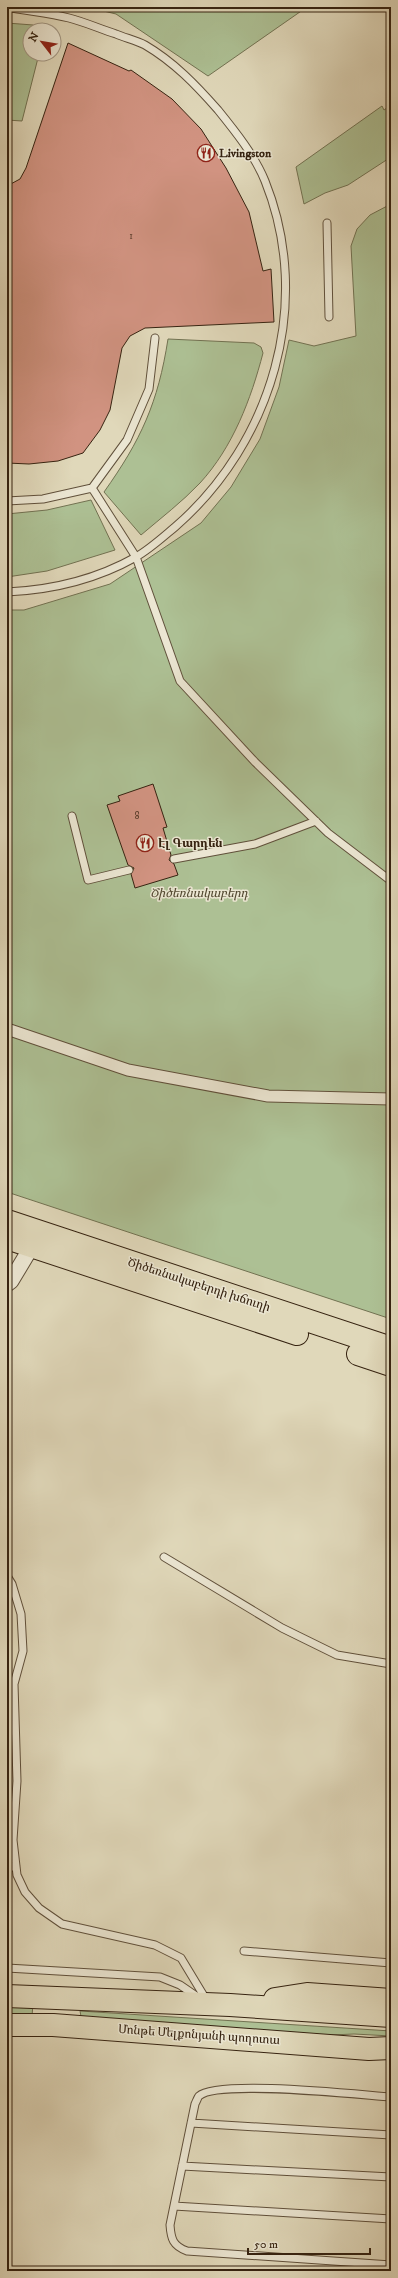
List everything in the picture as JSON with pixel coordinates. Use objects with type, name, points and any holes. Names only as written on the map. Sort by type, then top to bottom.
[{"type":"main road","name":"Ծիծեռնակաբերդի խճուղի","points":[[7,1221],[391,1348]]},
{"type":"main road","name":"Ծիծեռնակաբերդի խճուղի","points":[[7,1238],[391,1365]]},
{"type":"main road","points":[[220,2005],[307,1994],[391,2000]]},
{"type":"main road","points":[[7,1996],[220,2005],[391,2016]]},
{"type":"main road","points":[[52,1997],[53,2025]]},
{"type":"main road","name":"Մոնթե Մելքոնյանի պողոտա","points":[[7,2025],[53,2025],[370,2049],[391,2048]]},
{"type":"street","points":[[7,1029],[135,1072],[268,1096],[391,1100]]},
{"type":"street","points":[[7,1284],[11,1281],[32,1246]]},
{"type":"lane","points":[[7,7],[69,18],[143,44],[181,69],[236,132],[264,179],[278,218],[286,288],[283,334],[263,404],[246,442],[223,477],[196,508],[136,557],[84,579],[36,591],[7,592]]},
{"type":"lane","points":[[327,223],[329,317]]},
{"type":"lane","points":[[7,501],[43,499],[92,488],[127,440],[148,389],[155,338]]},
{"type":"lane","points":[[92,488],[136,557],[180,681],[255,762],[328,833],[391,881]]},
{"type":"lane","points":[[72,816],[88,880],[129,870]]},
{"type":"lane","points":[[174,859],[255,844],[316,821]]},
{"type":"lane","points":[[164,1557],[282,1628],[337,1655],[391,1664]]},
{"type":"lane","points":[[7,1576],[9,1585],[21,1614],[23,1651],[14,1684],[17,1781],[13,1840],[17,1875],[26,1892],[39,1908],[62,1924],[155,1945],[181,1958],[220,2005]]},
{"type":"lane","points":[[7,1692],[14,1684]]},
{"type":"lane","points":[[7,1827],[15,1825]]},
{"type":"lane","points":[[7,1868],[16,1866]]},
{"type":"lane","points":[[244,1951],[391,1963]]},
{"type":"lane","points":[[7,1968],[160,1977],[180,1985],[220,2005]]},
{"type":"lane","points":[[370,2049],[391,2056]]},
{"type":"lane","points":[[391,2097],[237,2087],[207,2092],[199,2096],[195,2104],[170,2225],[172,2241],[178,2248],[187,2251],[391,2265]]},
{"type":"lane","points":[[191,2123],[391,2135]]},
{"type":"lane","points":[[182,2166],[391,2177]]},
{"type":"lane","points":[[174,2206],[391,2219]]},
{"type":"green space","points":[[87,7],[307,7],[208,76],[116,14]]},
{"type":"green space","points":[[7,23],[22,24],[22,62],[37,62],[22,121],[7,120]]},
{"type":"green space","points":[[391,105],[391,157],[348,185],[325,193],[304,204],[296,167],[382,106],[384,110]]},
{"type":"green space","name":"Ծիծեռնակաբերդ","points":[[391,204],[391,1319],[7,1192],[7,610],[24,610],[110,584],[201,523],[231,487],[260,439],[279,387],[289,340],[314,346],[356,336],[351,246],[357,229],[370,215]]},
{"type":"green space","points":[[168,339],[254,343],[261,347],[263,353],[253,388],[239,422],[212,469],[193,490],[141,535],[104,492],[138,438],[146,420],[159,383]]},
{"type":"green space","points":[[91,500],[115,550],[47,571],[7,577],[7,514],[47,510]]},
{"type":"green space","points":[[7,2004],[33,2004],[32,2016],[7,2016]]},
{"type":"green space","points":[[80,2011],[391,2031],[391,2036],[354,2034],[308,2036],[82,2022]]},
{"type":"building","points":[[68,43],[129,71],[131,70],[172,99],[201,129],[226,168],[249,212],[263,271],[271,269],[274,322],[145,328],[130,336],[122,348],[110,410],[100,430],[83,453],[58,461],[29,464],[7,463],[7,186],[20,179],[26,168]]},
{"type":"building","points":[[153,784],[167,827],[163,828],[171,855],[169,860],[174,864],[178,875],[135,888],[131,874],[134,868],[128,865],[107,805],[120,801],[118,796]]},
{"type":"place","name":"Livingston","points":[[206,153]]},
{"type":"place","name":"Էլ Գարդեն","points":[[145,843]]}]
